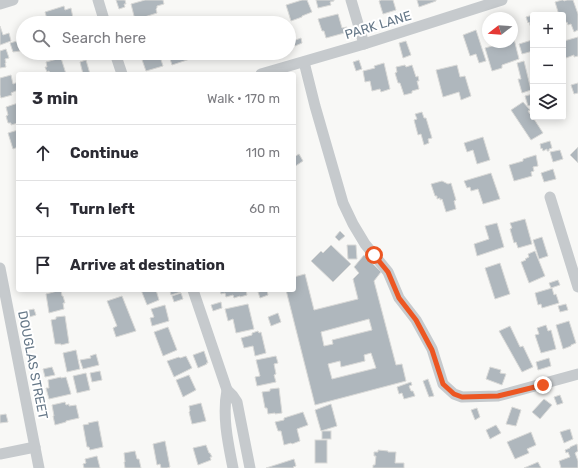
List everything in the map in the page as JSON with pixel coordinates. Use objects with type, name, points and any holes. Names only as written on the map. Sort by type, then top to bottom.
[{"type":"street","points":[[0,4],[12,0]]},
{"type":"street","points":[[98,0],[103,16]]},
{"type":"street","points":[[351,0],[364,44]]},
{"type":"street","name":"PARK LANE","points":[[269,72],[364,44],[502,0]]},
{"type":"street","points":[[117,60],[121,72]]},
{"type":"street","points":[[304,62],[343,203],[353,224],[366,244],[388,272],[399,298],[416,320],[432,350],[443,384],[454,394],[462,397],[498,396],[543,385],[578,374]]},
{"type":"street","points":[[550,197],[578,288]]},
{"type":"street","name":"DOUGLAS STREET","points":[[0,268],[39,468]]},
{"type":"street","points":[[194,292],[227,390],[237,402],[250,468]]},
{"type":"street","points":[[227,390],[224,402],[226,430],[233,468]]},
{"type":"street","points":[[0,454],[35,447]]},
{"type":"building","points":[[116,0],[125,0],[125,7],[119,9]]},
{"type":"building","points":[[145,0],[163,0],[164,4],[157,6],[157,13],[148,16],[134,16],[131,4]]},
{"type":"building","points":[[307,0],[312,12],[296,19],[296,16],[289,16],[286,5]]},
{"type":"building","points":[[316,0],[334,1],[330,2],[331,5],[318,8]]},
{"type":"building","points":[[393,0],[396,10],[383,14],[379,1]]},
{"type":"building","points":[[417,0],[436,0],[436,1],[419,7]]},
{"type":"building","points":[[573,0],[578,14],[578,30],[574,32],[571,24],[568,25],[566,22],[566,12],[558,12],[555,2]]},
{"type":"building","points":[[64,6],[65,10],[71,8],[73,16],[46,16],[45,12]]},
{"type":"building","points":[[338,14],[342,28],[347,27],[348,32],[326,38],[318,19]]},
{"type":"building","points":[[530,16],[530,25],[529,22],[528,23],[526,17]]},
{"type":"building","points":[[0,26],[3,35],[9,33],[11,41],[0,45]]},
{"type":"building","points":[[476,30],[486,61],[479,63],[476,54],[470,56],[463,35]]},
{"type":"building","points":[[578,37],[578,56],[574,57],[574,55],[566,58],[566,40]]},
{"type":"building","points":[[301,38],[302,43],[296,46],[296,40]]},
{"type":"building","points":[[16,41],[16,52],[13,52],[10,43]]},
{"type":"building","points":[[406,41],[411,55],[403,58],[399,43]]},
{"type":"building","points":[[530,41],[530,52],[522,54],[519,44]]},
{"type":"building","points":[[485,48],[516,48],[519,59],[502,65],[502,68],[492,71]]},
{"type":"building","points":[[6,49],[9,58],[5,59],[6,67],[0,68],[0,51]]},
{"type":"building","points":[[62,60],[65,72],[47,72],[45,67],[47,67],[46,62]]},
{"type":"building","points":[[86,60],[89,72],[82,72],[80,62]]},
{"type":"building","points":[[142,60],[161,60],[163,66],[146,71]]},
{"type":"building","points":[[170,60],[187,60],[172,65]]},
{"type":"building","points":[[359,60],[362,69],[356,71],[353,62]]},
{"type":"building","points":[[524,61],[530,86],[530,90],[522,93],[518,79],[521,79],[517,63]]},
{"type":"building","points":[[384,63],[390,89],[381,92],[380,89],[372,91],[370,81],[365,82],[363,71],[375,68],[374,66]]},
{"type":"building","points":[[405,65],[406,67],[412,65],[416,77],[418,76],[419,81],[417,81],[419,89],[404,95],[395,73],[397,72],[396,67]]},
{"type":"building","points":[[457,65],[460,77],[465,76],[471,96],[461,100],[459,92],[443,97],[436,70]]},
{"type":"building","points":[[11,75],[13,84],[16,83],[16,91],[11,93],[12,95],[1,98],[0,78]]},
{"type":"building","points":[[578,83],[578,93],[574,94],[571,85]]},
{"type":"building","points":[[530,95],[530,105],[528,106],[525,96]]},
{"type":"building","points":[[523,102],[530,110],[528,111],[530,114],[530,120],[535,120],[543,133],[531,140],[511,110]]},
{"type":"building","points":[[16,104],[16,124],[11,125],[11,123],[8,123],[6,107]]},
{"type":"building","points":[[422,112],[424,118],[426,118],[432,138],[428,139],[429,143],[424,145],[421,134],[418,135],[414,120],[417,119],[415,114]]},
{"type":"building","points":[[16,131],[16,148],[13,149],[8,133]]},
{"type":"building","points":[[483,137],[490,160],[477,164],[473,150],[467,152],[464,143]]},
{"type":"building","points":[[550,141],[552,148],[549,149],[549,151],[547,151],[547,149],[543,151],[540,144]]},
{"type":"building","points":[[578,147],[578,163],[570,155]]},
{"type":"building","points":[[560,150],[563,159],[553,162],[550,152]]},
{"type":"building","points":[[299,154],[303,161],[296,166],[296,156]]},
{"type":"building","points":[[536,155],[538,166],[533,167],[534,171],[531,172],[532,176],[514,181],[509,165]]},
{"type":"building","points":[[553,169],[556,179],[544,182],[541,173]]},
{"type":"building","points":[[491,173],[500,199],[483,204],[478,189],[471,191],[470,187],[467,188],[464,181]]},
{"type":"building","points":[[442,181],[448,184],[451,183],[456,200],[454,201],[456,209],[446,212],[442,199],[437,199],[437,196],[435,196],[431,184]]},
{"type":"building","points":[[525,219],[532,244],[518,248],[516,242],[514,243],[510,223]]},
{"type":"building","points":[[497,223],[504,247],[477,256],[474,244],[489,239],[485,226]]},
{"type":"building","points":[[340,231],[345,236],[339,241],[335,237]]},
{"type":"building","points":[[542,237],[548,256],[539,259],[533,240]]},
{"type":"building","points":[[331,245],[351,264],[333,282],[311,261],[321,251],[323,253]]},
{"type":"building","points":[[347,245],[356,245],[357,259],[348,259]]},
{"type":"building","points":[[535,251],[545,276],[529,283],[521,262],[529,257],[528,254]]},
{"type":"building","points":[[364,255],[381,272],[374,281],[396,365],[402,364],[406,381],[315,405],[287,292],[296,292],[296,276],[305,274],[314,310],[358,299],[353,279],[359,273],[354,267]],"holes":[[[369,319],[372,330],[332,340],[333,344],[324,346],[321,332]],[[371,353],[376,368],[332,379],[328,364],[340,361],[341,367],[365,361],[364,355]]]},
{"type":"building","points":[[500,263],[510,294],[495,299],[485,268]]},
{"type":"building","points":[[558,280],[560,285],[551,288],[549,283]]},
{"type":"building","points":[[552,288],[559,303],[542,308],[541,304],[538,305],[535,293]]},
{"type":"building","points":[[61,292],[65,303],[63,303],[64,309],[49,313],[46,294]]},
{"type":"building","points":[[142,292],[157,292],[159,300],[147,305]]},
{"type":"building","points":[[170,292],[181,292],[171,295]]},
{"type":"building","points":[[220,292],[246,292],[247,295],[234,298],[233,295],[226,297],[225,293],[221,294]]},
{"type":"building","points":[[258,292],[267,292],[268,295],[260,298]]},
{"type":"building","points":[[181,293],[183,299],[174,302],[172,296]]},
{"type":"building","points":[[122,296],[136,331],[116,337],[113,328],[117,326],[107,301]]},
{"type":"building","points":[[221,302],[222,308],[213,311],[211,305]]},
{"type":"building","points":[[248,304],[254,329],[236,333],[233,319],[228,321],[225,309]]},
{"type":"building","points":[[566,304],[568,310],[560,312],[558,306]]},
{"type":"building","points":[[165,305],[169,321],[152,326],[150,318],[154,317],[151,309]]},
{"type":"building","points":[[34,309],[36,315],[26,318],[24,311]]},
{"type":"building","points":[[278,313],[281,322],[271,326],[268,317]]},
{"type":"building","points":[[65,316],[69,343],[61,345],[55,344],[51,320],[56,319],[56,317]]},
{"type":"building","points":[[569,321],[576,343],[563,349],[556,325]]},
{"type":"building","points":[[546,325],[548,331],[551,330],[556,349],[541,353],[535,335],[539,334],[537,328]]},
{"type":"building","points":[[510,326],[520,347],[523,346],[533,367],[522,372],[499,331]]},
{"type":"building","points":[[168,327],[177,350],[163,356],[154,332]]},
{"type":"building","points":[[258,331],[259,333],[261,332],[266,353],[255,356],[253,346],[244,348],[241,338],[252,335],[252,333]]},
{"type":"building","points":[[76,350],[80,369],[67,372],[63,353]]},
{"type":"building","points":[[204,351],[208,363],[198,368],[193,355]]},
{"type":"building","points":[[96,354],[99,365],[83,369],[80,360],[91,358],[90,356]]},
{"type":"building","points":[[186,356],[192,368],[174,377],[167,361]]},
{"type":"building","points":[[276,356],[278,363],[274,364],[276,374],[274,375],[276,382],[257,386],[255,377],[260,376],[256,360]]},
{"type":"building","points":[[549,358],[551,366],[538,370],[536,362]]},
{"type":"building","points":[[52,367],[55,375],[45,377],[43,369]]},
{"type":"building","points":[[490,367],[501,370],[500,373],[506,374],[502,385],[486,379]]},
{"type":"building","points":[[100,371],[102,380],[92,382],[90,373]]},
{"type":"building","points":[[86,373],[90,390],[77,393],[73,376]]},
{"type":"building","points":[[189,375],[196,390],[183,397],[176,380]]},
{"type":"building","points":[[66,377],[71,394],[49,399],[46,388],[49,388],[48,380]]},
{"type":"building","points":[[428,379],[434,396],[429,397],[423,381]]},
{"type":"building","points":[[411,382],[412,385],[409,386],[415,396],[404,399],[402,393],[399,394],[397,387]]},
{"type":"building","points":[[279,388],[282,413],[268,414],[267,408],[265,408],[262,392]]},
{"type":"building","points":[[560,395],[563,403],[557,405],[554,397]]},
{"type":"building","points":[[544,399],[552,405],[540,419],[532,412]]},
{"type":"building","points":[[65,402],[66,405],[69,404],[69,406],[76,405],[79,418],[55,425],[52,405]]},
{"type":"building","points":[[201,403],[206,421],[192,424],[189,406]]},
{"type":"building","points":[[331,404],[337,426],[321,431],[315,410]]},
{"type":"building","points":[[512,407],[521,410],[516,426],[506,424]]},
{"type":"building","points":[[477,408],[480,417],[475,420],[471,410]]},
{"type":"building","points":[[303,412],[308,425],[297,429],[300,441],[284,445],[281,431],[278,431],[275,422]]},
{"type":"building","points":[[6,414],[8,422],[0,423],[0,415]]},
{"type":"building","points":[[98,421],[103,447],[90,450],[89,447],[87,447],[83,425]]},
{"type":"building","points":[[496,425],[501,433],[490,439],[486,430]]},
{"type":"building","points":[[570,429],[573,439],[564,443],[560,432]]},
{"type":"building","points":[[322,431],[331,431],[331,439],[322,439]]},
{"type":"building","points":[[531,432],[536,445],[527,449],[529,453],[515,459],[507,442]]},
{"type":"building","points":[[315,440],[327,440],[327,463],[315,463]]},
{"type":"building","points":[[165,441],[170,467],[161,468],[160,464],[157,465],[153,444]]},
{"type":"building","points":[[577,444],[578,451],[575,453],[578,461],[578,468],[561,468],[559,461],[570,457],[568,452],[566,453],[565,450]]},
{"type":"building","points":[[206,445],[212,457],[210,457],[211,460],[198,465],[193,448]]},
{"type":"building","points":[[378,450],[396,452],[395,463],[404,463],[404,468],[373,468],[373,465],[375,465],[376,456],[374,456],[374,452],[378,452]]},
{"type":"building","points":[[135,451],[141,468],[125,468],[124,453]]},
{"type":"building","points":[[97,456],[100,468],[84,468],[83,464],[86,463],[85,459]]},
{"type":"building","points":[[294,459],[296,466],[293,467],[294,468],[266,468]]},
{"type":"building","points":[[538,462],[541,468],[524,468]]},
{"type":"route","points":[[374,255],[388,272],[399,298],[416,320],[432,350],[443,384],[454,394],[462,397],[498,396],[543,385]]}]
